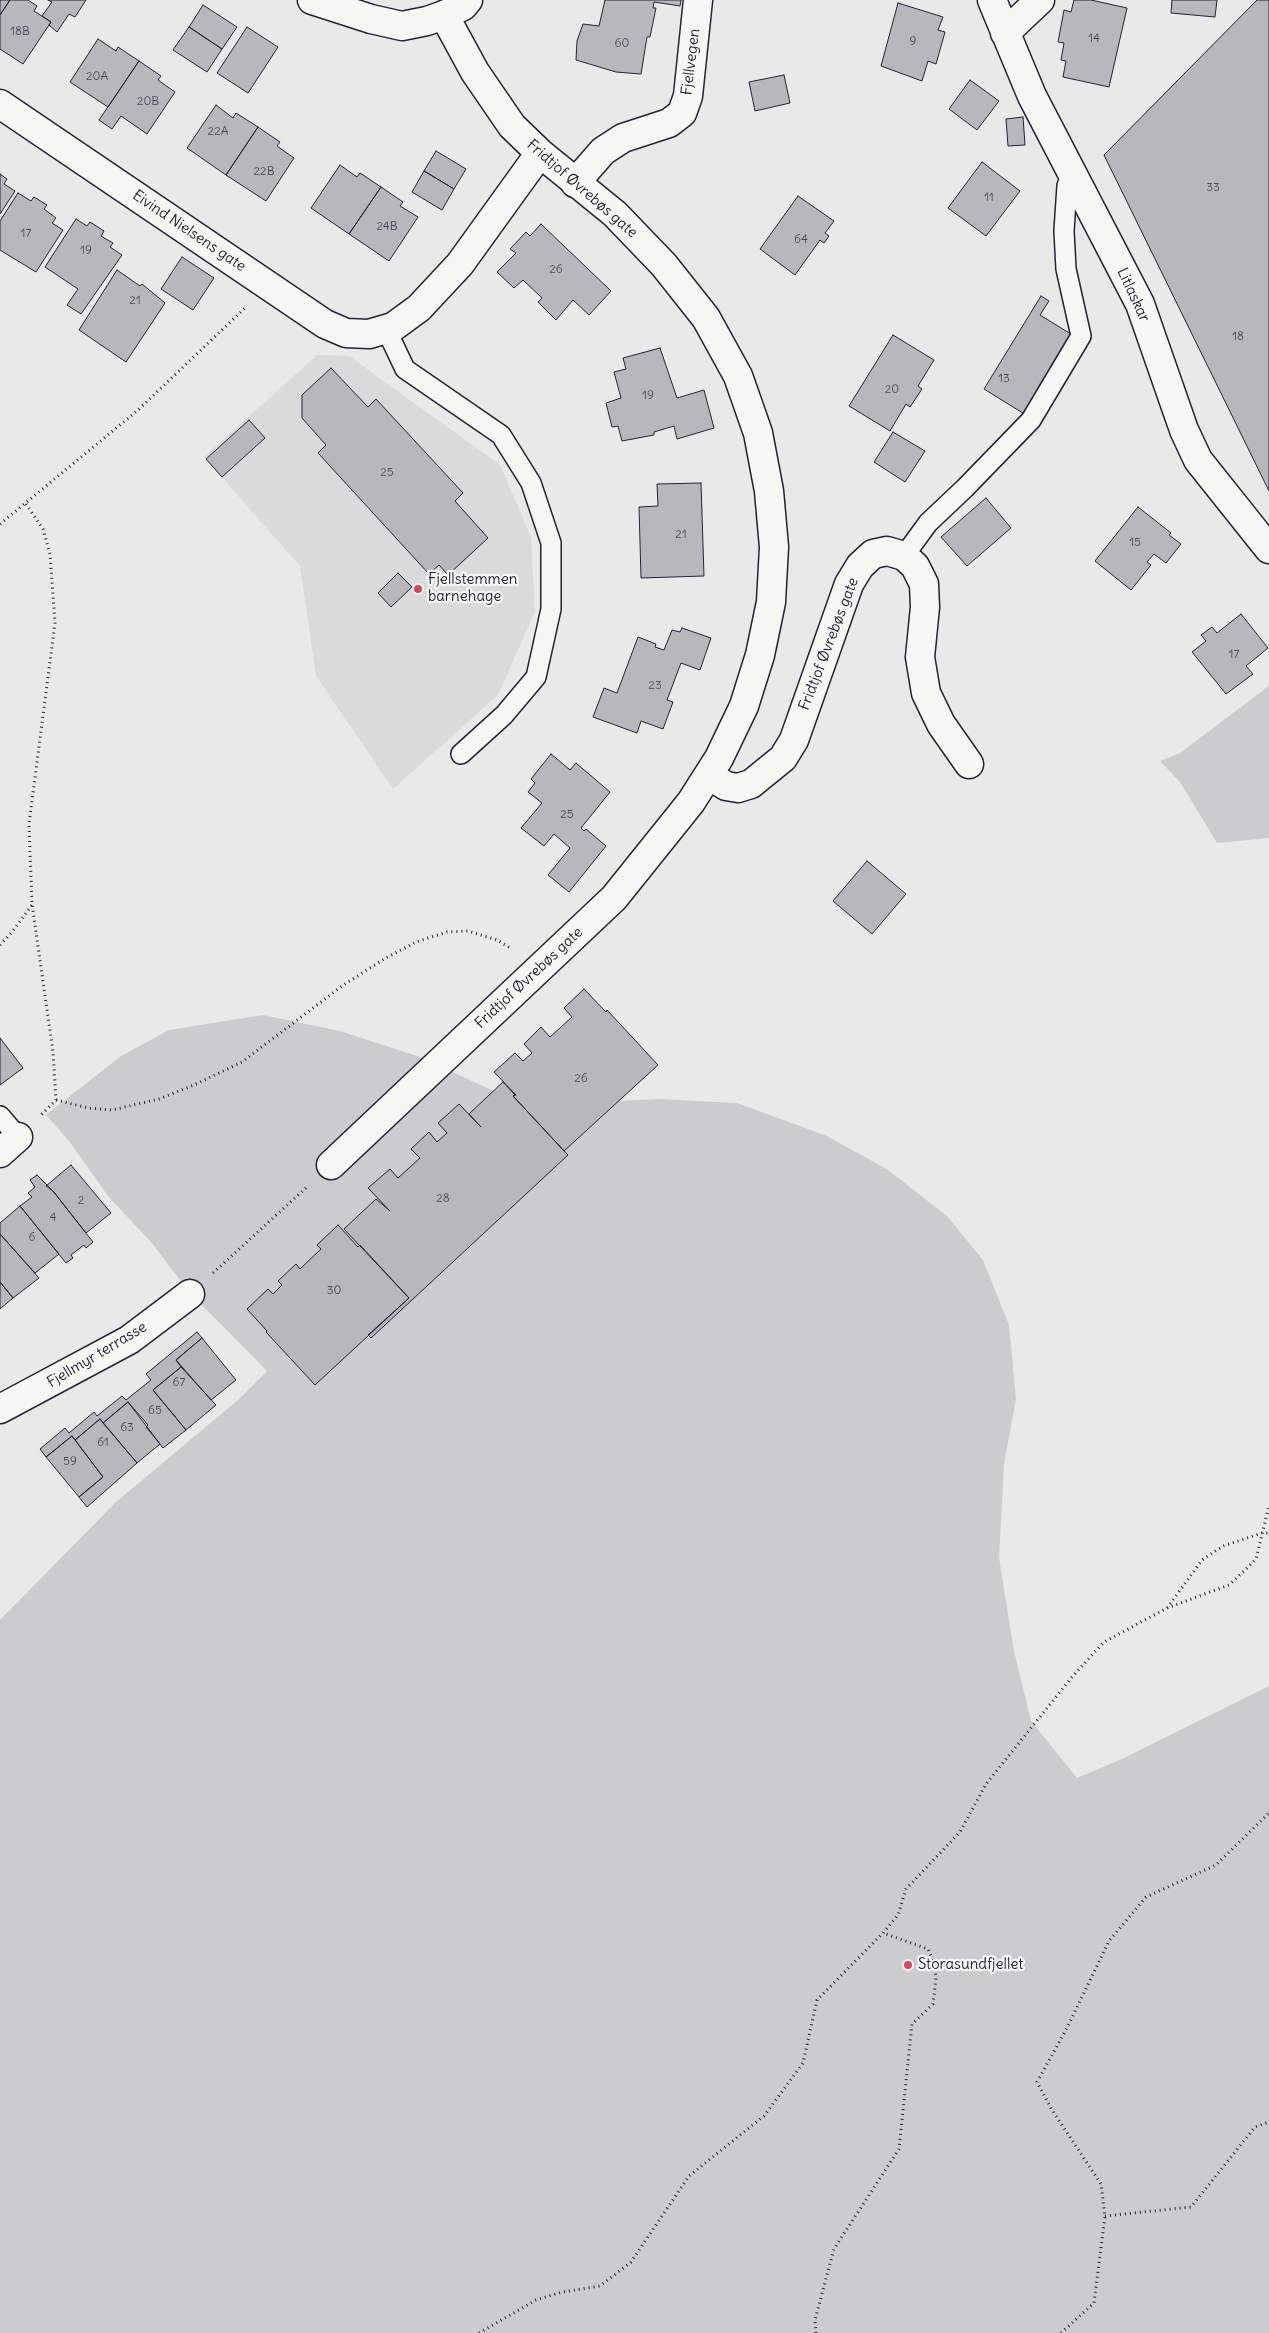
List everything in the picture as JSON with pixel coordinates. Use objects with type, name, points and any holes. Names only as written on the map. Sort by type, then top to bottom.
[{"type":"street","points":[[312,0],[371,19],[402,26],[444,15],[463,6],[468,0]]},
{"type":"street","name":"Fjellvegen","points":[[575,183],[603,151],[623,138],[669,124],[682,113],[688,96],[698,0]]},
{"type":"street","name":"Litlaskar","points":[[992,0],[1032,96],[1140,304],[1184,430],[1198,460],[1269,549]]},
{"type":"street","points":[[1005,33],[1040,0]]},
{"type":"street","name":"Fridtjof Øvrebøs gate","points":[[331,1165],[614,898],[691,802],[709,775],[744,706],[760,655],[771,602],[774,546],[768,491],[758,433],[738,376],[706,318],[664,265],[615,214],[575,183],[512,126],[475,72],[444,15]]},
{"type":"street","name":"Eivind Nielsens gate","points":[[0,104],[325,324],[346,333],[368,334],[393,327],[419,308],[460,264],[540,153]]},
{"type":"street","name":"Fridtjof Øvrebøs gate","points":[[709,775],[726,786],[738,788],[750,784],[783,758],[794,740],[849,584],[860,566],[874,554],[887,551],[904,556]]},
{"type":"street","points":[[904,556],[915,566],[924,584],[925,607],[920,657],[926,692],[941,724],[969,764]]},
{"type":"street","name":"Fjellmyr terrasse","points":[[0,1410],[128,1340],[190,1294]]},
{"type":"lane","points":[[904,556],[928,523],[1032,420],[1081,336],[1066,269],[1064,232],[1067,186],[1072,173]]},
{"type":"lane","points":[[386,329],[405,369],[501,436],[531,483],[552,543],[551,609],[536,677],[504,715],[461,754]]},
{"type":"lane","points":[[0,1116],[9,1145]]},
{"type":"path","points":[[0,524],[137,411],[269,285]]},
{"type":"path","points":[[26,504],[43,529],[50,554],[55,623],[29,824],[32,904],[52,1052],[56,1100]]},
{"type":"path","points":[[0,945],[32,904]]},
{"type":"path","points":[[56,1100],[88,1108],[112,1110],[159,1099],[194,1085],[242,1062],[342,986],[384,958],[416,942],[447,932],[468,931],[497,940],[510,947],[536,972]]},
{"type":"path","points":[[9,1145],[56,1100]]},
{"type":"path","points":[[190,1294],[331,1165]]},
{"type":"path","points":[[479,2333],[536,2300],[562,2292],[600,2286],[631,2262],[689,2176],[764,2116],[803,2063],[817,2000],[883,1933],[898,1915],[906,1889],[960,1832],[986,1784],[1072,1677],[1104,1642],[1167,1608],[1230,1585],[1256,1559],[1269,1506]]},
{"type":"path","points":[[1167,1608],[1202,1560],[1223,1546],[1269,1533]]},
{"type":"path","points":[[1061,2333],[1094,2302],[1105,2216],[1101,2184],[1052,2110],[1037,2082],[1067,2028],[1109,1941],[1146,1897],[1216,1865],[1269,1813]]},
{"type":"path","points":[[816,2333],[816,2320],[834,2249],[899,2149],[912,2024],[933,2004],[936,1978],[934,1963],[928,1949],[883,1933]]},
{"type":"path","points":[[1105,2216],[1192,2207],[1255,2127],[1269,2122]]},
{"type":"shaded area","name":"Fjellstemmen barnehage","points":[[317,355],[349,356],[500,465],[531,537],[535,612],[498,695],[393,789],[316,676],[300,566],[204,457]]},
{"type":"shaded area","points":[[1269,686],[1269,838],[1217,843],[1180,782],[1160,761],[1180,753]]},
{"type":"shaded area","points":[[263,1015],[340,1031],[420,1057],[500,1094],[596,1102],[660,1099],[737,1103],[827,1136],[888,1170],[947,1216],[983,1260],[1009,1325],[1016,1399],[1004,1464],[999,1558],[1014,1651],[1031,1721],[1077,1778],[1122,1759],[1269,1686],[1269,2333],[0,2333],[0,1620],[116,1502],[238,1400],[267,1371],[189,1292],[151,1242],[108,1196],[69,1141],[46,1115],[121,1056],[169,1030]]},
{"type":"building","points":[[0,0],[10,0],[0,15]]},
{"type":"building","points":[[10,0],[28,0],[37,6],[34,11],[51,22],[23,64],[0,49],[0,15]]},
{"type":"building","points":[[48,0],[86,0],[75,17],[69,14],[57,32],[49,25],[51,22],[42,16],[52,2]]},
{"type":"building","points":[[605,0],[681,0],[680,6],[654,2],[653,8],[656,8],[650,37],[647,37],[641,74],[616,72],[576,60],[577,41],[583,24],[599,26]]},
{"type":"building","points":[[1074,0],[1091,0],[1127,8],[1109,87],[1063,77],[1066,61],[1061,60],[1064,43],[1058,42],[1064,10],[1071,12]]},
{"type":"building","points":[[1172,0],[1217,0],[1215,17],[1171,13]]},
{"type":"building","points":[[1257,0],[1269,0],[1269,491],[1104,155]]},
{"type":"building","points":[[898,3],[943,17],[938,30],[945,32],[936,64],[928,61],[922,81],[881,66]]},
{"type":"building","points":[[203,5],[237,27],[222,49],[189,27]]},
{"type":"building","points":[[189,27],[222,49],[207,72],[173,50]]},
{"type":"building","points":[[247,27],[278,47],[248,93],[217,73]]},
{"type":"building","points":[[98,39],[116,51],[118,47],[139,61],[108,107],[70,82]]},
{"type":"building","points":[[139,61],[161,76],[158,80],[175,92],[147,134],[121,116],[112,129],[99,120]]},
{"type":"building","points":[[784,75],[790,103],[755,111],[749,82]]},
{"type":"building","points":[[970,80],[999,101],[977,130],[949,109]]},
{"type":"building","points":[[216,105],[233,118],[236,113],[258,127],[226,175],[187,148]]},
{"type":"building","points":[[1023,117],[1025,145],[1008,146],[1006,119]]},
{"type":"building","points":[[258,127],[280,142],[277,146],[294,158],[266,201],[226,175]]},
{"type":"building","points":[[436,151],[466,169],[454,189],[424,171]]},
{"type":"building","points":[[982,162],[1020,191],[986,236],[948,208]]},
{"type":"building","points":[[340,165],[357,177],[360,173],[381,187],[349,234],[311,208]]},
{"type":"building","points":[[424,171],[454,189],[442,210],[412,192]]},
{"type":"building","points":[[0,174],[7,179],[4,184],[15,191],[0,214]]},
{"type":"building","points":[[381,187],[403,202],[400,206],[418,217],[389,261],[349,234]]},
{"type":"building","points":[[18,193],[31,201],[34,197],[47,205],[44,209],[56,218],[52,223],[63,230],[36,272],[0,250],[0,221]]},
{"type":"building","points":[[798,196],[834,221],[825,233],[829,236],[824,243],[820,240],[795,275],[760,249]]},
{"type":"building","points":[[76,219],[87,226],[90,222],[104,231],[101,236],[113,243],[110,247],[122,255],[81,314],[67,305],[78,289],[45,267]]},
{"type":"building","points":[[541,224],[611,291],[589,315],[573,300],[556,320],[538,302],[542,298],[523,280],[514,288],[497,272],[516,253],[510,249],[526,232],[530,236]]},
{"type":"building","points":[[182,257],[214,278],[193,310],[161,289]]},
{"type":"building","points":[[117,270],[140,286],[142,284],[165,303],[126,362],[79,330]]},
{"type":"building","points":[[1041,296],[1049,301],[1040,315],[1074,336],[1026,415],[984,389]]},
{"type":"building","points":[[893,335],[934,360],[918,386],[922,389],[910,407],[906,404],[890,431],[849,406]]},
{"type":"building","points":[[660,348],[677,398],[704,390],[714,428],[677,439],[674,426],[654,432],[654,435],[622,441],[618,426],[612,427],[606,403],[621,398],[614,372],[626,369],[623,358]]},
{"type":"building","points":[[331,368],[368,407],[376,399],[463,493],[455,501],[488,538],[448,575],[439,565],[429,574],[318,453],[326,445],[302,418],[302,395]]},
{"type":"building","points":[[249,420],[265,438],[222,477],[206,459]]},
{"type":"building","points":[[893,432],[925,451],[905,482],[874,462]]},
{"type":"building","points":[[701,483],[704,576],[641,578],[639,507],[658,506],[657,484]]},
{"type":"building","points":[[986,498],[1011,528],[967,566],[941,537]]},
{"type":"building","points":[[1138,507],[1171,533],[1169,535],[1181,544],[1166,563],[1154,554],[1147,562],[1151,565],[1131,590],[1095,561]]},
{"type":"building","points":[[398,573],[412,587],[391,607],[378,593]]},
{"type":"building","points":[[1241,614],[1268,648],[1246,666],[1253,674],[1226,694],[1192,652],[1206,641],[1201,635],[1212,627],[1217,633]]},
{"type":"building","points":[[682,628],[711,638],[700,670],[681,663],[667,700],[673,702],[663,729],[641,721],[637,733],[593,717],[604,688],[617,693],[638,637],[656,644],[655,647],[664,650],[672,630],[680,632]]},
{"type":"building","points":[[551,754],[570,770],[576,763],[610,792],[581,828],[584,831],[586,829],[606,846],[569,892],[548,875],[570,848],[554,834],[544,846],[521,828],[542,803],[528,792],[535,783],[531,779]]},
{"type":"building","points":[[867,861],[906,894],[872,934],[833,901]]},
{"type":"building","points":[[584,989],[606,1012],[607,1010],[658,1065],[564,1151],[513,1096],[516,1095],[494,1072],[515,1053],[523,1061],[532,1053],[524,1044],[541,1027],[550,1037],[572,1017],[564,1008]]},
{"type":"building","points":[[0,1038],[23,1068],[0,1085]]},
{"type":"building","points":[[503,1082],[515,1095],[513,1096],[568,1155],[371,1338],[368,1335],[409,1298],[344,1229],[376,1199],[390,1211],[368,1188],[390,1169],[398,1178],[420,1158],[411,1149],[429,1132],[437,1142],[447,1133],[438,1123],[459,1104],[481,1127],[469,1114]]},
{"type":"building","points":[[71,1165],[111,1213],[86,1233],[53,1191],[46,1186]]},
{"type":"building","points":[[37,1175],[53,1191],[93,1242],[86,1248],[84,1245],[71,1255],[73,1258],[66,1263],[20,1206],[32,1197],[28,1193],[35,1187],[30,1180]]},
{"type":"building","points":[[20,1206],[59,1254],[35,1273],[0,1234],[0,1223]]},
{"type":"building","points":[[338,1225],[358,1247],[360,1245],[409,1298],[315,1385],[247,1309],[268,1289],[273,1294],[282,1285],[278,1281],[296,1264],[300,1269],[321,1249],[317,1245]]},
{"type":"building","points":[[0,1234],[39,1278],[13,1298],[0,1282]]},
{"type":"building","points":[[0,1282],[13,1298],[0,1309]]},
{"type":"building","points":[[197,1332],[202,1338],[176,1360],[181,1367],[153,1390],[186,1430],[163,1448],[128,1402],[103,1423],[100,1419],[75,1440],[72,1436],[46,1457],[40,1449],[65,1428],[69,1433],[94,1412],[97,1416],[122,1396],[126,1400],[151,1380],[146,1374]]},
{"type":"building","points":[[202,1338],[236,1380],[211,1400],[176,1360]]},
{"type":"building","points":[[181,1367],[216,1405],[186,1430],[153,1390]]},
{"type":"building","points":[[128,1402],[148,1425],[146,1427],[160,1444],[137,1463],[103,1423]]},
{"type":"building","points":[[100,1419],[137,1463],[87,1507],[79,1497],[103,1477],[75,1440]]},
{"type":"building","points":[[72,1436],[103,1477],[79,1497],[46,1457]]},
{"type":"place","name":"Fjellstemmen barnehage","points":[[418,589]]},
{"type":"place","name":"Storasundfjellet","points":[[908,1965]]}]
